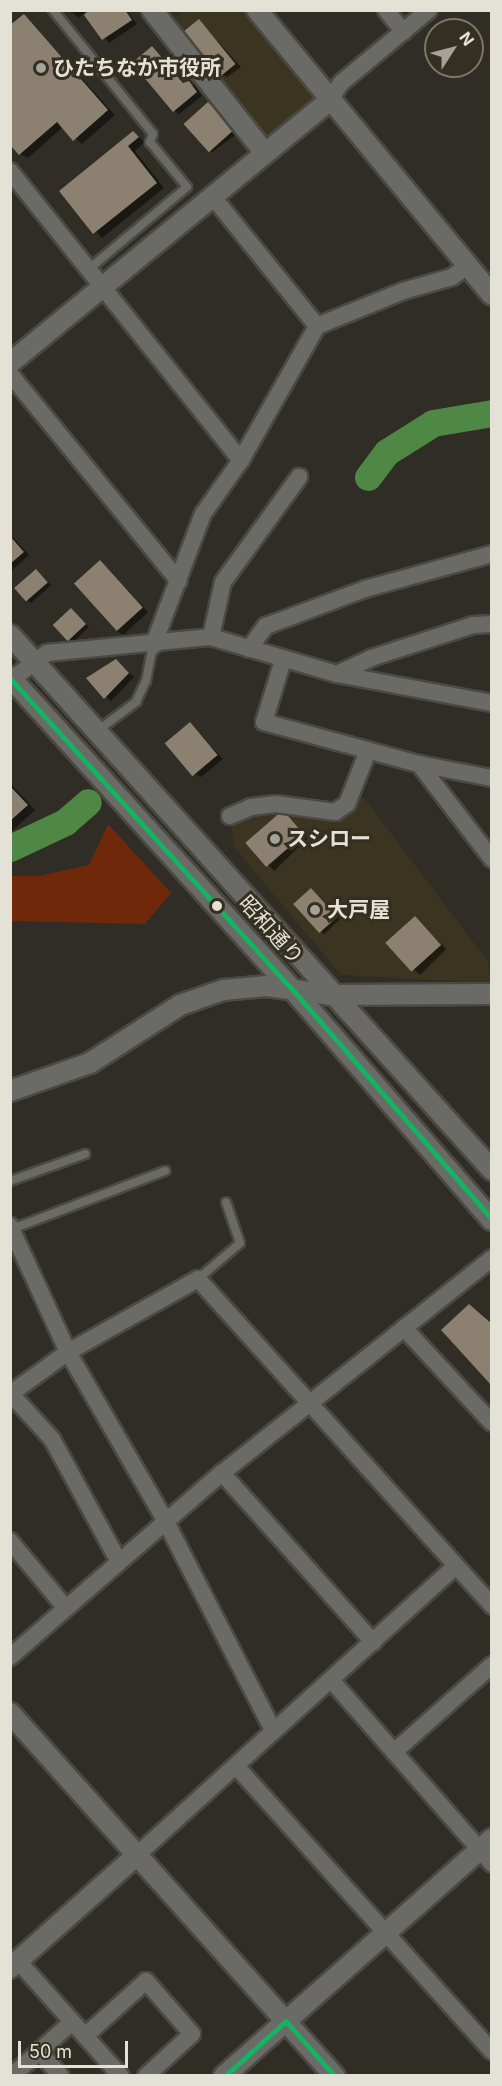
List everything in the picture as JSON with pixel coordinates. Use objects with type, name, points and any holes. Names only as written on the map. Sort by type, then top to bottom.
[{"type":"street","points":[[257,10],[492,295]]},
{"type":"street","points":[[386,10],[404,32]]},
{"type":"street","points":[[10,363],[330,100],[341,83],[429,10]]},
{"type":"street","points":[[161,14],[265,153]]},
{"type":"street","points":[[10,171],[241,460]]},
{"type":"street","points":[[213,197],[318,326]]},
{"type":"street","points":[[153,646],[204,514],[241,460],[318,326],[403,291],[452,277],[467,266]]},
{"type":"street","points":[[10,374],[179,581]]},
{"type":"street","points":[[211,637],[223,582],[300,477]]},
{"type":"street","points":[[249,649],[266,626],[375,586],[492,554]]},
{"type":"street","points":[[337,674],[370,658],[473,625],[492,624]]},
{"type":"street","name":"昭和通り","points":[[10,635],[331,995],[492,1170]]},
{"type":"street","points":[[11,678],[47,653],[153,646],[211,637],[337,674],[492,703]]},
{"type":"street","points":[[283,660],[264,722],[419,764],[492,778]]},
{"type":"street","name":"昭和通り","points":[[11,678],[294,991],[492,1220]]},
{"type":"street","points":[[230,816],[251,807],[276,804],[335,812],[347,804],[368,751]]},
{"type":"street","points":[[419,764],[492,859]]},
{"type":"street","points":[[10,1090],[90,1064],[195,997],[267,986],[331,995],[492,994]]},
{"type":"street","points":[[11,1227],[69,1352],[165,1520],[273,1730]]},
{"type":"street","points":[[13,1650],[222,1473],[492,1258]]},
{"type":"street","points":[[118,1560],[52,1439],[11,1393],[69,1352],[198,1279],[454,1568],[492,1606]]},
{"type":"street","points":[[404,1328],[492,1423]]},
{"type":"street","points":[[222,1473],[373,1642]]},
{"type":"street","points":[[10,1541],[65,1607]]},
{"type":"street","points":[[121,2076],[72,2022],[14,1965],[273,1730],[332,1681],[454,1568]]},
{"type":"street","points":[[394,1752],[492,1665]]},
{"type":"street","points":[[224,2076],[384,1933],[488,1851],[394,1752],[332,1681]]},
{"type":"street","points":[[10,1713],[335,2076]]},
{"type":"street","points":[[236,1766],[492,2051]]},
{"type":"street","points":[[85,2036],[146,1981],[192,2034],[146,2076]]},
{"type":"street","points":[[12,2076],[72,2022]]},
{"type":"street","points":[[39,2050],[61,2076]]},
{"type":"lane","points":[[53,10],[153,134],[150,142],[187,187],[89,269]]},
{"type":"lane","points":[[97,731],[136,702],[146,681],[153,646]]},
{"type":"lane","points":[[10,1181],[85,1154]]},
{"type":"lane","points":[[11,1227],[165,1171]]},
{"type":"lane","points":[[198,1279],[240,1243],[226,1202]]},
{"type":"shaded area","points":[[184,11],[247,11],[317,97],[264,141],[170,21]]},
{"type":"shaded area","points":[[363,797],[488,961],[491,983],[341,975],[234,847],[231,822],[291,811],[331,819]]},
{"type":"shaded area","points":[[108,824],[171,893],[145,924],[11,921],[11,876],[38,876],[89,865]]},
{"type":"building","points":[[89,10],[125,10],[132,20],[102,40],[84,15]]},
{"type":"building","name":"ひたちなか市役所","points":[[24,14],[108,110],[73,141],[57,122],[19,155],[10,145],[10,25]]},
{"type":"building","points":[[199,19],[236,64],[220,77],[183,32]]},
{"type":"building","points":[[152,46],[183,83],[189,81],[197,92],[173,112],[132,63]]},
{"type":"building","points":[[208,102],[233,130],[209,152],[183,124]]},
{"type":"building","points":[[133,131],[139,137],[128,146],[157,183],[93,234],[59,191]]},
{"type":"building","points":[[10,536],[24,552],[10,564]]},
{"type":"building","points":[[100,560],[143,608],[117,631],[74,583]]},
{"type":"building","points":[[36,569],[48,583],[26,602],[14,588]]},
{"type":"building","points":[[71,608],[86,624],[68,641],[53,625]]},
{"type":"building","points":[[116,659],[129,673],[104,699],[86,678]]},
{"type":"building","points":[[190,722],[218,755],[192,776],[165,743]]},
{"type":"building","points":[[10,786],[28,805],[10,821]]},
{"type":"building","name":"スシロー","points":[[283,810],[304,834],[266,867],[245,843]]},
{"type":"building","name":"大戸屋","points":[[311,888],[337,917],[319,933],[293,904]]},
{"type":"building","points":[[415,916],[441,945],[411,972],[385,943]]},
{"type":"building","points":[[469,1304],[492,1324],[492,1386],[441,1330]]},
{"type":"waterway","points":[[368,477],[387,452],[433,423],[492,413]]},
{"type":"waterway","points":[[10,848],[65,822],[88,802]]},
{"type":"transit line","points":[[10,678],[294,991],[492,1219]]},
{"type":"transit line","points":[[286,2021],[335,2076]]},
{"type":"transit line","points":[[225,2076],[286,2021]]},
{"type":"place","name":"ひたちなか市役所","points":[[41,68]]},
{"type":"place","name":"スシロー","points":[[275,839]]},
{"type":"place","name":"大戸屋","points":[[315,910]]}]
